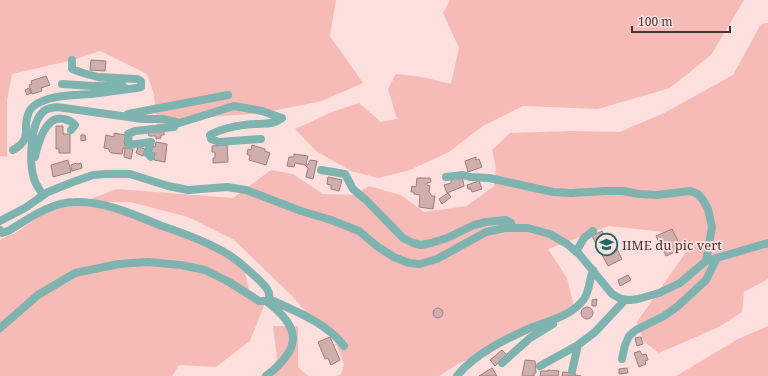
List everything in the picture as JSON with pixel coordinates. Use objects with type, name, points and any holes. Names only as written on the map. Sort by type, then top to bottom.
[{"type":"street","points":[[13,150],[25,141],[27,115],[32,108],[47,99],[141,87],[141,81],[137,79],[124,77],[98,77],[72,69],[72,60]]},
{"type":"street","points":[[62,84],[92,86],[122,85],[126,89]]},
{"type":"street","points":[[121,116],[228,95]]},
{"type":"street","points":[[151,157],[147,153],[151,142],[129,145],[128,134],[136,131],[174,127],[176,124],[234,106],[262,111],[282,118],[275,123],[230,127],[216,132],[210,136],[211,139],[219,142],[261,139]]},
{"type":"street","points":[[32,108],[35,109],[31,126],[33,137]]},
{"type":"street","points":[[43,195],[34,178],[31,157],[35,125],[43,111],[49,108],[65,108],[98,114],[142,119],[163,119],[176,122],[176,124]]},
{"type":"street","points":[[33,168],[41,139],[51,121],[58,118],[69,121],[75,125],[71,130]]},
{"type":"street","points":[[321,170],[345,174],[353,189],[367,200],[403,238],[413,243],[421,245],[431,243],[447,238],[474,225],[486,222],[506,220],[511,223],[512,228]]},
{"type":"street","points":[[0,221],[25,208],[48,192],[73,182],[93,175],[130,174],[168,186],[188,190],[227,187],[238,188],[359,231],[394,258],[409,263],[420,264],[437,259],[486,232],[505,228],[528,228],[550,234],[567,244],[600,278],[612,294],[626,300],[638,299],[660,293],[680,283],[706,261],[768,243]]},
{"type":"street","points":[[446,177],[463,175],[496,180],[553,192],[571,193],[607,190],[657,196],[690,191],[698,194],[708,209],[712,227],[706,261]]},
{"type":"street","points":[[1,232],[8,231],[49,209],[67,202],[88,202],[121,210],[198,239],[225,252],[265,286],[269,293],[268,300]]},
{"type":"street","points":[[576,252],[584,238],[593,232]]},
{"type":"street","points":[[622,359],[625,345],[629,336],[636,330],[664,316],[678,306],[706,280],[717,258]]},
{"type":"street","points":[[0,328],[38,295],[74,273],[119,264],[148,262],[181,265],[205,270],[229,282],[259,301],[268,300],[316,322],[340,340],[344,346]]},
{"type":"street","points":[[588,293],[592,270]]},
{"type":"street","points":[[502,363],[530,338],[559,321],[577,308],[600,278]]},
{"type":"street","points":[[266,376],[282,361],[289,352],[293,342],[293,330],[288,322],[268,300]]},
{"type":"street","points":[[540,366],[578,345],[595,332],[626,300]]},
{"type":"street","points":[[457,376],[464,367],[488,349],[577,308]]},
{"type":"street","points":[[572,371],[578,345]]},
{"type":"shaded area","points":[[0,0],[336,0],[330,36],[363,83],[322,101],[262,113],[199,118],[157,127],[154,94],[147,74],[100,51],[73,60],[12,74],[7,100],[7,157],[0,156]]},
{"type":"shaded area","points":[[450,0],[744,0],[711,55],[670,88],[598,109],[523,106],[483,126],[449,152],[410,170],[378,178],[351,171],[316,151],[295,129],[332,112],[359,103],[381,122],[397,119],[388,89],[396,74],[422,77],[451,84],[459,48],[443,13]]},
{"type":"shaded area","points":[[768,23],[768,279],[744,292],[742,312],[719,327],[659,353],[643,341],[637,322],[688,249],[664,232],[609,226],[548,249],[567,278],[574,307],[517,337],[458,364],[439,376],[337,376],[341,374],[344,364],[333,336],[308,314],[291,295],[234,240],[188,217],[130,202],[83,202],[117,189],[233,198],[271,170],[293,174],[323,194],[354,195],[369,186],[401,195],[424,212],[467,206],[494,186],[496,169],[492,150],[510,133],[572,131],[620,132],[664,113],[733,75],[761,24]]},
{"type":"shaded area","points":[[76,201],[121,211],[162,227],[243,263],[250,294],[262,300],[271,288],[250,341],[216,367],[179,365],[172,376],[0,376],[0,240],[14,234],[49,210]]},
{"type":"shaded area","points":[[273,326],[298,326],[298,367],[308,376],[266,376],[277,359]]},
{"type":"shaded area","points":[[768,326],[768,376],[676,376],[738,339]]},
{"type":"building","points":[[91,60],[106,61],[105,71],[90,70]]},
{"type":"building","points":[[46,76],[50,85],[41,88],[42,91],[32,94],[29,85],[32,84],[31,81]]},
{"type":"building","points":[[29,88],[31,93],[27,95],[25,90]]},
{"type":"building","points":[[56,126],[63,126],[63,134],[70,134],[70,153],[59,153],[59,149],[56,149]]},
{"type":"building","points":[[164,130],[164,135],[161,135],[161,138],[156,139],[156,136],[149,136],[148,131]]},
{"type":"building","points":[[114,133],[125,135],[125,148],[123,148],[122,154],[111,153],[109,149],[104,148],[106,135],[114,137]]},
{"type":"building","points":[[81,135],[85,135],[86,140],[81,141]]},
{"type":"building","points":[[156,142],[167,144],[165,162],[154,160],[155,153],[151,153],[152,146],[155,147]]},
{"type":"building","points":[[227,145],[228,162],[213,163],[215,152],[212,152],[212,146]]},
{"type":"building","points":[[252,145],[265,149],[265,151],[270,153],[266,165],[249,160],[250,156],[247,154],[248,149],[251,150]]},
{"type":"building","points":[[138,147],[145,149],[143,156],[136,153]]},
{"type":"building","points":[[125,148],[133,149],[131,159],[124,157]]},
{"type":"building","points":[[294,154],[308,156],[306,164],[308,165],[310,160],[317,161],[313,179],[306,177],[308,168],[305,165],[295,163],[294,167],[287,166],[289,157],[294,157]]},
{"type":"building","points":[[476,157],[476,160],[479,159],[482,167],[468,172],[465,161]]},
{"type":"building","points":[[68,160],[71,172],[53,177],[51,165]]},
{"type":"building","points":[[81,163],[82,168],[72,171],[71,165]]},
{"type":"building","points":[[462,176],[464,186],[447,193],[444,185],[451,183],[451,180]]},
{"type":"building","points":[[328,177],[342,180],[339,191],[331,189],[331,185],[327,184]]},
{"type":"building","points":[[417,178],[430,178],[431,182],[427,183],[427,185],[430,186],[429,192],[432,196],[435,196],[433,209],[419,207],[420,195],[411,192],[412,186],[416,187]]},
{"type":"building","points":[[479,181],[482,189],[472,192],[471,189],[468,189],[467,185]]},
{"type":"building","points":[[448,193],[451,197],[442,204],[439,199]]},
{"type":"building","name":"IIME du pic vert","points":[[672,229],[682,249],[666,256],[656,236]]},
{"type":"building","name":"IIME du pic vert","points":[[602,231],[604,235],[608,233],[611,237],[622,259],[608,266],[592,236]]},
{"type":"building","points":[[628,275],[631,280],[620,286],[618,280]]},
{"type":"building","points":[[597,299],[596,306],[592,306],[592,300]]},
{"type":"building","points":[[585,307],[589,307],[593,313],[589,319],[585,319],[581,315],[581,311]]},
{"type":"building","points":[[436,308],[440,308],[443,313],[440,318],[436,318],[433,315],[433,311]]},
{"type":"building","points":[[330,337],[340,360],[331,365],[328,358],[325,359],[318,342]]},
{"type":"building","points":[[641,337],[643,344],[637,346],[635,338]]},
{"type":"building","points":[[502,350],[507,355],[495,366],[490,360]]},
{"type":"building","points":[[640,351],[642,355],[646,354],[648,360],[645,361],[646,364],[639,367],[634,353]]},
{"type":"building","points":[[525,360],[535,361],[536,373],[534,373],[534,376],[522,376]]},
{"type":"building","points":[[492,368],[497,376],[479,376]]},
{"type":"building","points":[[627,368],[628,373],[619,374],[619,369]]},
{"type":"building","points":[[541,371],[559,371],[558,376],[540,376]]},
{"type":"building","points":[[563,372],[575,373],[575,375],[581,376],[562,376]]},
{"type":"place","name":"IIME du pic vert","points":[[606,245]]}]
